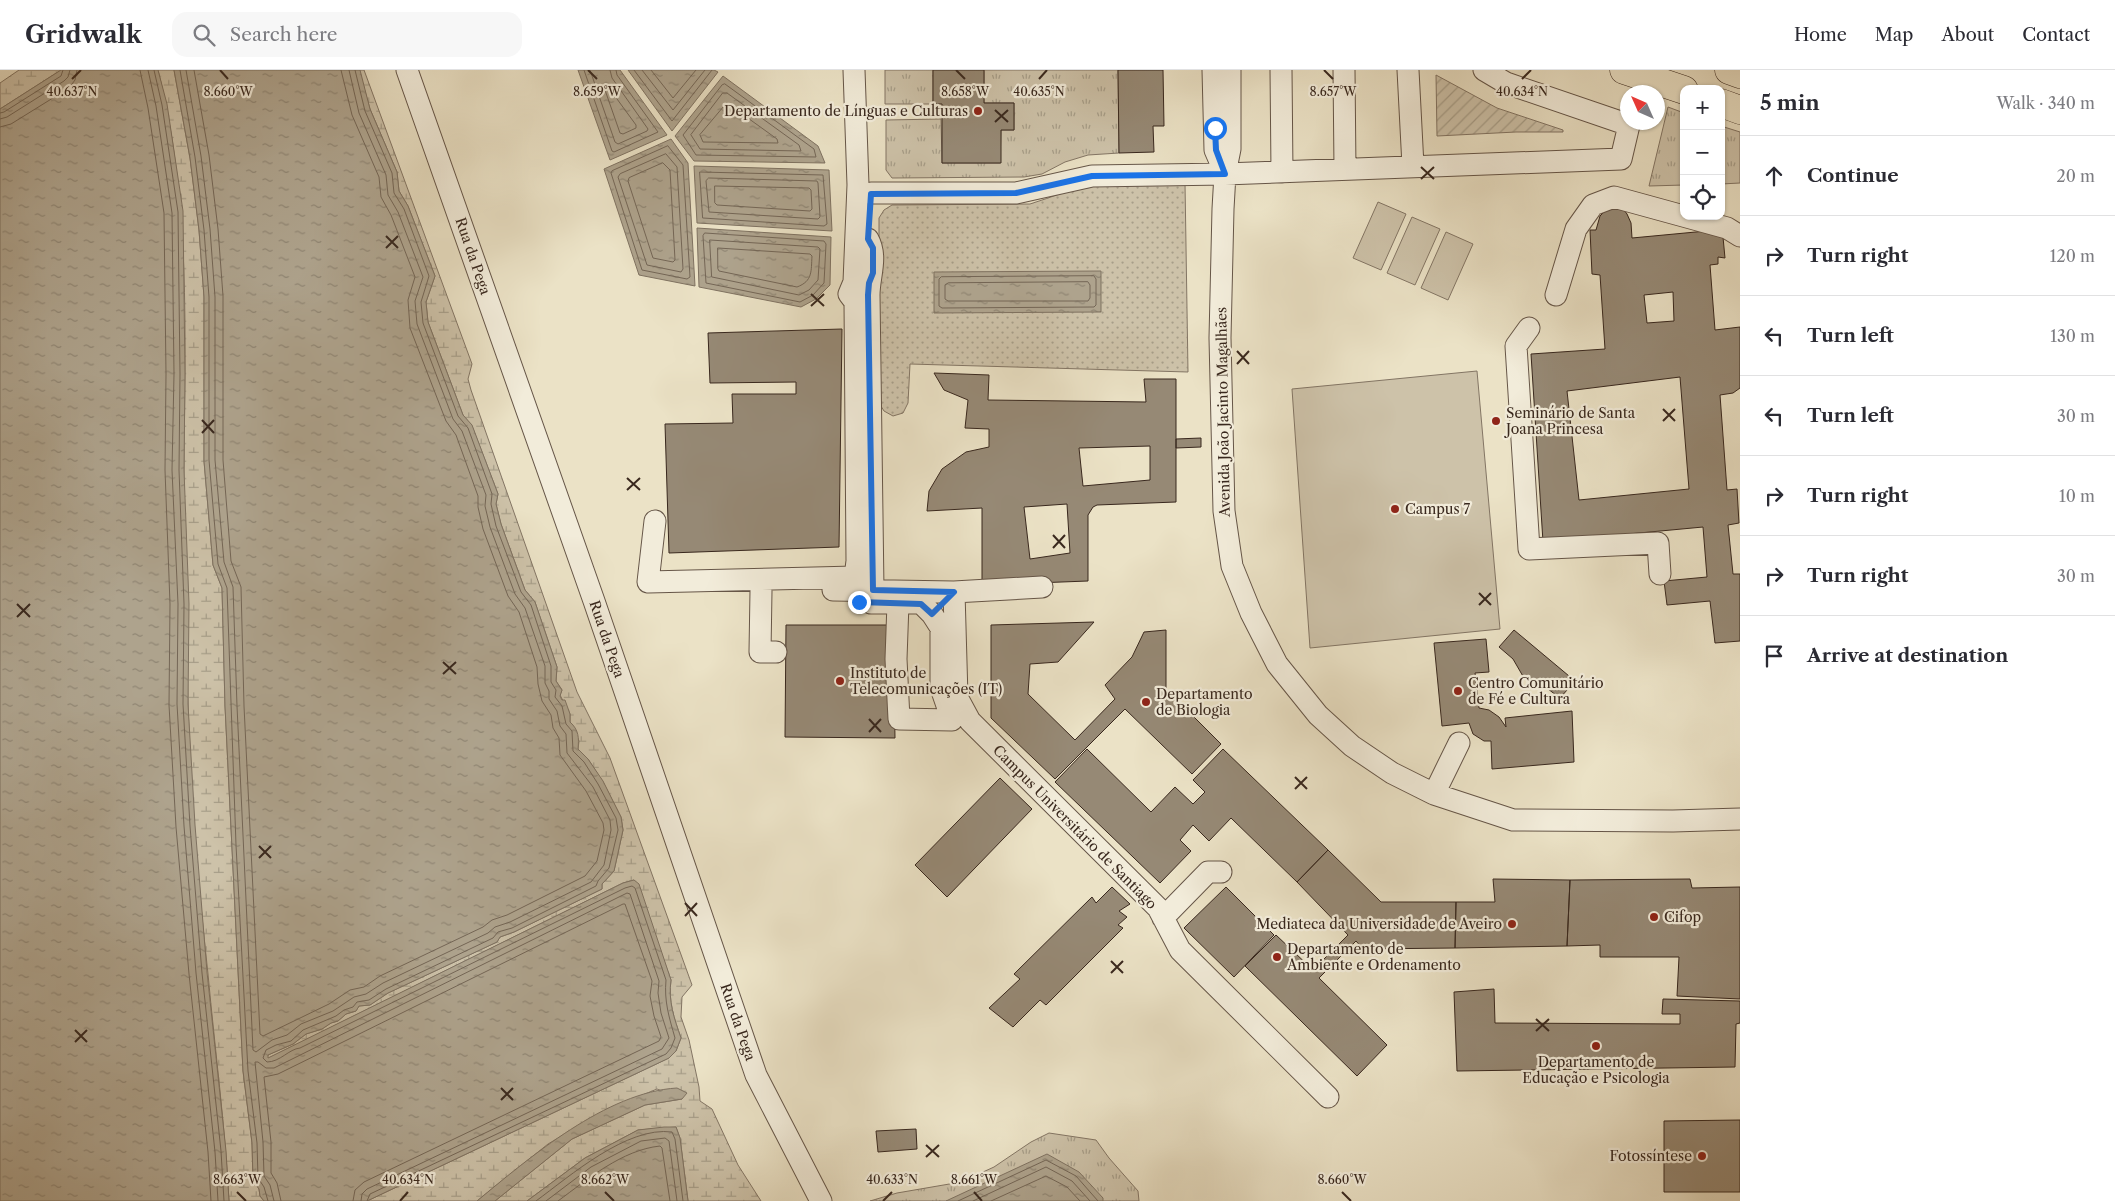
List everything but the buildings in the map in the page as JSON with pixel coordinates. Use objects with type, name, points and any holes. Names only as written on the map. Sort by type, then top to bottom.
[{"type":"main road","points":[[1624,70],[1680,89]]},
{"type":"main road","points":[[1729,70],[1740,74]]},
{"type":"main road","points":[[1725,104],[1740,110]]},
{"type":"street","name":"Rua da Pega","points":[[407,70],[598,610],[756,1075],[821,1201]]},
{"type":"street","points":[[641,588],[855,577],[853,561],[855,302],[849,294],[854,282],[858,185],[854,70]]},
{"type":"street","points":[[866,70],[871,194],[868,239],[873,248],[873,273],[869,283],[866,596]]},
{"type":"street","name":"Avenida João Jacinto Magalhães","points":[[1213,70],[1216,150],[1225,174]]},
{"type":"street","name":"Avenida João Jacinto Magalhães","points":[[1230,70],[1230,149],[1225,174],[1220,338],[1224,511],[1232,566],[1251,612],[1277,664],[1318,715],[1352,746],[1392,773],[1434,794],[1513,820],[1673,822],[1740,819]]},
{"type":"street","points":[[1281,70],[1282,172]]},
{"type":"street","points":[[1344,70],[1345,169]]},
{"type":"street","points":[[1408,70],[1413,166]]},
{"type":"street","points":[[871,194],[1016,193],[1092,176],[1225,174],[1621,159],[1630,125],[1506,83],[1484,70]]},
{"type":"street","points":[[1556,295],[1576,229],[1593,205],[1614,197],[1728,228],[1740,236]]},
{"type":"street","points":[[1529,328],[1516,346],[1529,549],[1658,543],[1660,574]]},
{"type":"street","points":[[641,588],[655,521]]},
{"type":"street","points":[[641,588],[866,596],[1042,586]]},
{"type":"street","points":[[761,591],[760,652],[776,652]]},
{"type":"street","points":[[932,614],[954,592]]},
{"type":"street","name":"Campus Universitário de Santiago","points":[[954,592],[957,696],[970,721],[1158,908],[1180,950],[1328,1097]]},
{"type":"street","points":[[866,596],[898,603],[921,604],[932,614],[940,628],[941,688],[952,720],[973,742]]},
{"type":"street","points":[[898,603],[896,659],[899,719],[952,720]]},
{"type":"street","points":[[1434,794],[1459,743]]},
{"type":"street","points":[[1163,918],[1208,872],[1221,872]]},
{"type":"green space","points":[[19,70],[61,70],[0,109],[0,83]]},
{"type":"green space","points":[[158,70],[174,70],[190,158],[199,230],[204,297],[204,461],[213,565],[222,588],[225,706],[243,1071],[252,1143],[253,1180],[264,1201],[229,1201],[201,906],[189,735],[184,526],[184,267],[176,168],[169,119]]},
{"type":"green space","points":[[359,70],[364,70],[472,364],[468,379],[471,390],[577,692],[610,758],[692,985],[682,997],[681,1017],[689,1040],[699,1087],[700,1101],[712,1109],[738,1165],[761,1201],[688,1201],[680,1138],[676,1127],[638,1130],[585,1158],[527,1201],[495,1201],[572,1139],[645,1105],[682,1099],[657,1089],[604,1111],[548,1144],[477,1201],[367,1201],[669,1058],[676,1051],[681,1038],[671,1002],[671,980],[634,880],[623,883],[267,1059],[268,1055],[293,1044],[306,1034],[338,1021],[346,1014],[356,1011],[359,1006],[370,1005],[388,993],[497,942],[500,937],[602,889],[602,884],[614,871],[623,830],[621,817],[603,782],[588,759],[578,749],[579,741],[570,722],[570,714],[560,695],[562,690],[556,681],[557,667],[535,602],[525,590],[501,524],[496,504],[498,494],[472,426],[463,415],[428,322],[426,302],[435,276],[408,206],[399,191],[397,172],[370,109]]},
{"type":"green space","points":[[885,70],[933,70],[933,104],[885,104]]},
{"type":"green space","points":[[984,70],[1118,70],[1119,153],[1088,155],[1065,162],[1042,174],[1024,177],[892,178],[886,170],[886,120],[941,119],[942,163],[1000,163],[1001,130],[1014,130],[1014,103],[984,103]]},
{"type":"green space","points":[[1436,75],[1497,108],[1563,130],[1563,132],[1437,136]]},
{"type":"green space","points":[[1668,107],[1680,112],[1680,185],[1649,186],[1662,130],[1665,130]]},
{"type":"green space","points":[[1725,127],[1740,132],[1740,183],[1725,184]]},
{"type":"green space","points":[[1096,182],[1185,183],[1188,372],[910,364],[908,403],[903,413],[893,416],[884,411],[879,403],[879,218],[884,210],[892,205],[1030,204]]},
{"type":"green space","points":[[1378,202],[1406,214],[1381,270],[1353,258]]},
{"type":"green space","points":[[1412,217],[1440,229],[1415,285],[1387,273]]},
{"type":"green space","points":[[1446,232],[1473,244],[1448,300],[1421,288]]},
{"type":"green space","name":"Campus 7","points":[[1477,371],[1500,629],[1310,648],[1292,389]]},
{"type":"green space","points":[[1049,1133],[1096,1140],[1138,1191],[1139,1201],[870,1201],[897,1193],[961,1182],[994,1167],[1031,1142]]},
{"type":"water","points":[[61,70],[158,70],[167,104],[183,211],[184,470],[189,604],[188,704],[195,825],[207,972],[226,1151],[229,1201],[0,1201],[0,109]]},
{"type":"water","points":[[174,70],[360,70],[370,109],[397,172],[399,191],[408,206],[435,276],[426,302],[428,322],[463,415],[472,425],[498,494],[496,504],[501,524],[525,590],[535,602],[557,667],[556,681],[562,690],[560,696],[562,700],[565,700],[570,714],[570,722],[578,734],[578,749],[588,759],[603,781],[621,817],[623,830],[614,871],[602,884],[602,889],[500,937],[497,942],[388,993],[370,1005],[359,1006],[356,1011],[346,1014],[338,1021],[322,1029],[306,1034],[293,1044],[268,1055],[268,1058],[623,883],[634,880],[639,884],[671,980],[671,1002],[681,1038],[676,1051],[669,1058],[367,1201],[264,1201],[253,1180],[252,1143],[243,1071],[225,706],[222,588],[213,565],[204,461],[204,297],[199,230],[190,158]]},
{"type":"water","points":[[578,70],[620,70],[667,135],[610,160]]},
{"type":"water","points":[[628,70],[714,70],[718,72],[672,131]]},
{"type":"water","points":[[723,76],[818,146],[825,163],[694,161],[675,136]]},
{"type":"water","points":[[671,139],[688,163],[695,286],[639,275],[604,169]]},
{"type":"water","points":[[694,166],[829,170],[832,231],[697,223]]},
{"type":"water","points":[[697,228],[831,237],[830,285],[816,299],[801,307],[699,287]]},
{"type":"water","points":[[1101,271],[1101,312],[934,313],[934,272]]},
{"type":"water","points":[[677,1088],[687,1093],[682,1099],[645,1105],[572,1139],[495,1201],[477,1201],[545,1147],[597,1114],[624,1101],[650,1092]]},
{"type":"water","points":[[676,1127],[680,1138],[688,1201],[527,1201],[585,1158],[638,1130]]},
{"type":"water","points":[[1047,1154],[1079,1172],[1103,1198],[1103,1201],[946,1201]]},
{"type":"place","name":"Departamento de Línguas e Culturas","points":[[978,111]]},
{"type":"place","name":"Seminário de Santa Joana Princesa","points":[[1496,421]]},
{"type":"place","name":"Campus 7","points":[[1395,509]]},
{"type":"place","name":"Instituto de Telecomunicações (IT)","points":[[840,681]]},
{"type":"place","name":"Centro Comunitário de Fé e Cultura","points":[[1458,691]]},
{"type":"place","name":"Departamento de Biologia","points":[[1146,702]]},
{"type":"place","name":"Cifop","points":[[1654,917]]},
{"type":"place","name":"Mediateca da Universidade de Aveiro","points":[[1512,924]]},
{"type":"place","name":"Departamento de Ambiente e Ordenamento","points":[[1277,957]]},
{"type":"place","name":"Departamento de Educação e Psicologia","points":[[1596,1046]]},
{"type":"place","name":"Fotossíntese","points":[[1702,1156]]},
{"type":"route","points":[[859,602],[921,604],[932,614],[954,592],[873,590],[868,295],[869,283],[873,273],[873,248],[868,239],[871,194],[1016,193],[1092,176],[1225,174],[1216,150],[1215,128]]}]
